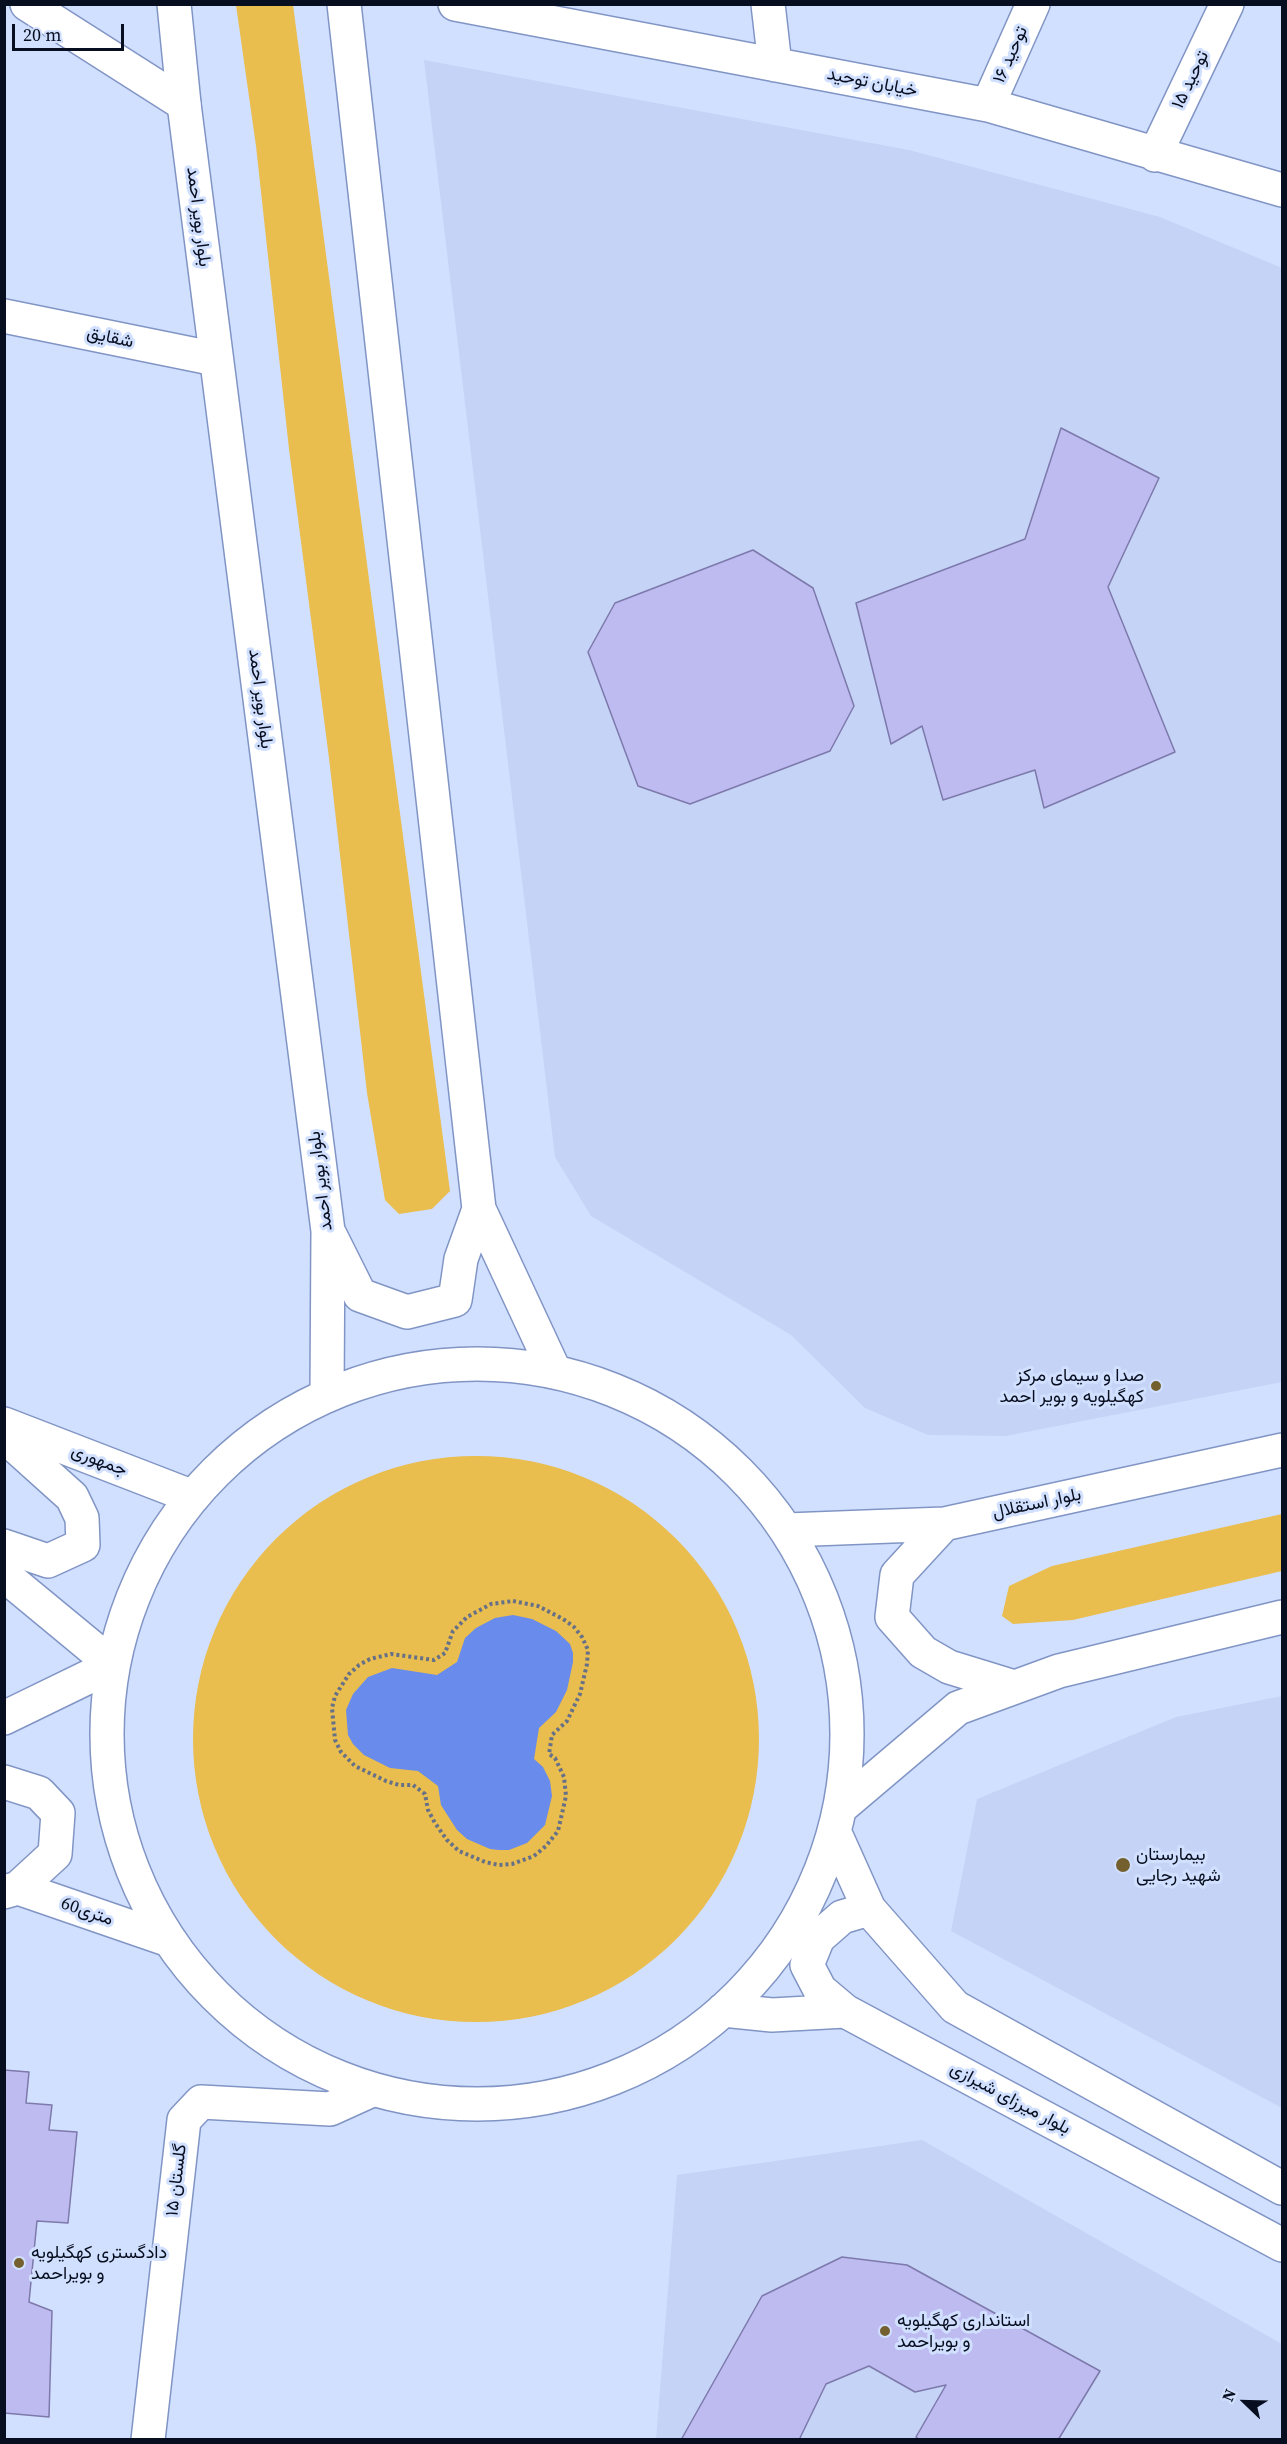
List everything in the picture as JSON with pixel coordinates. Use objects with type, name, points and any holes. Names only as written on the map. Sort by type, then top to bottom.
[{"type":"main road","points":[[27,4],[184,104]]},
{"type":"main road","name":"بلوار بویر احمد","points":[[174,4],[184,104],[216,359],[328,1231],[327,1395]]},
{"type":"main road","points":[[344,4],[479,1209],[554,1370]]},
{"type":"main road","name":"خیابان توحید","points":[[455,4],[988,105],[1282,190]]},
{"type":"main road","points":[[768,4],[775,65]]},
{"type":"main road","name":"توحید ۱۶","points":[[988,105],[1033,4]]},
{"type":"main road","name":"توحید ۱۵","points":[[1155,154],[1227,4]]},
{"type":"main road","name":"شقایق","points":[[4,316],[216,359]]},
{"type":"main road","points":[[328,1231],[360,1295],[407,1312],[455,1300],[461,1259],[479,1209]]},
{"type":"main road","points":[[496,1362],[554,1370],[623,1392],[687,1427],[742,1473],[787,1530],[820,1594],[841,1664],[847,1736],[837,1820],[820,1872],[802,1910],[779,1947],[754,1980],[723,2010],[673,2048],[618,2077],[558,2096],[496,2104],[434,2103],[372,2090],[312,2067],[257,2034],[209,1991],[169,1940],[135,1877],[114,1808],[107,1737],[113,1665],[130,1605],[157,1548],[193,1497],[232,1456],[277,1422],[327,1395],[381,1375],[438,1364],[496,1362]]},
{"type":"main road","name":"جمهوری","points":[[4,1424],[193,1497]]},
{"type":"main road","points":[[4,1436],[72,1497],[82,1518],[83,1545],[48,1561],[4,1546]]},
{"type":"main road","name":"بلوار استقلال","points":[[787,1530],[944,1524],[1282,1450]]},
{"type":"main road","points":[[944,1524],[897,1575],[892,1617],[923,1652],[949,1666],[1014,1688]]},
{"type":"main road","points":[[4,1575],[113,1665]]},
{"type":"main road","points":[[837,1820],[958,1708],[1059,1671],[1282,1617]]},
{"type":"main road","points":[[4,1718],[113,1665]]},
{"type":"main road","points":[[4,1782],[39,1793],[58,1814],[55,1854],[11,1890]]},
{"type":"main road","points":[[837,1820],[869,1909],[955,2007],[1282,2187]]},
{"type":"main road","name":"60متری","points":[[11,1890],[169,1940]]},
{"type":"main road","name":"بلوار میرزای شیرازی","points":[[869,1909],[842,1917],[818,1938],[807,1965],[820,1990],[845,2011],[1282,2245]]},
{"type":"main road","points":[[723,2010],[772,2015],[845,2011]]},
{"type":"main road","name":"گلستان ۱۵","points":[[148,2439],[184,2121],[201,2102],[330,2109],[372,2090]]},
{"type":"path","points":[[513,1601],[537,1606],[563,1619],[582,1637],[588,1650],[580,1694],[567,1721],[552,1735],[549,1754],[555,1758],[564,1777],[566,1796],[558,1831],[534,1856],[512,1864],[499,1865],[459,1851],[447,1840],[428,1810],[425,1794],[413,1785],[399,1785],[386,1781],[355,1767],[341,1752],[335,1740],[332,1708],[335,1696],[349,1674],[359,1665],[390,1654],[434,1660],[445,1653],[453,1631],[467,1617],[490,1604],[513,1601]]},
{"type":"shaded area","points":[[236,5],[293,5],[450,1191],[432,1209],[399,1214],[385,1200],[367,1093],[329,758],[289,449],[256,146]]},
{"type":"shaded area","points":[[424,60],[909,150],[1160,217],[1282,268],[1282,1382],[1006,1436],[928,1435],[865,1408],[791,1335],[591,1216],[555,1157]]},
{"type":"shaded area","points":[[476,1456],[531,1461],[584,1477],[633,1503],[676,1539],[712,1582],[738,1631],[754,1684],[759,1739],[754,1794],[738,1847],[712,1896],[676,1939],[633,1975],[584,2001],[531,2017],[476,2022],[421,2017],[368,2001],[319,1975],[276,1939],[240,1896],[214,1847],[198,1794],[193,1739],[198,1684],[214,1631],[240,1582],[276,1539],[319,1503],[368,1477],[421,1461]]},
{"type":"shaded area","points":[[1282,1514],[1282,1571],[1073,1620],[1013,1624],[1002,1616],[1009,1586],[1052,1566]]},
{"type":"shaded area","name":"بیمارستان شهید رجایی","points":[[1282,1696],[1282,2108],[951,1931],[977,1799],[1176,1717]]},
{"type":"shaded area","points":[[922,2140],[1282,2344],[1282,2439],[656,2440],[677,2175]]},
{"type":"water","points":[[513,1615],[532,1619],[556,1631],[570,1644],[573,1662],[567,1690],[556,1712],[539,1728],[534,1759],[543,1767],[550,1781],[552,1796],[545,1825],[527,1843],[509,1850],[499,1850],[490,1849],[467,1839],[457,1830],[441,1805],[438,1786],[418,1771],[390,1768],[364,1755],[348,1735],[346,1710],[353,1694],[368,1677],[392,1668],[437,1675],[457,1662],[465,1638],[476,1628],[495,1618]]},
{"type":"building","points":[[1061,428],[1159,478],[1108,587],[1175,752],[1044,808],[1035,770],[943,800],[922,726],[891,744],[856,603],[1025,539]]},
{"type":"building","points":[[753,550],[813,588],[854,706],[830,751],[690,804],[638,786],[588,652],[615,603]]},
{"type":"building","name":"دادگستری کهگیلویه و بویراحمد","points":[[4,2070],[29,2072],[26,2103],[52,2105],[49,2130],[77,2132],[68,2223],[37,2221],[29,2302],[52,2311],[49,2417],[4,2413]]},
{"type":"building","name":"استانداری کهگیلویه و بویراحمد","points":[[842,2257],[907,2265],[1100,2371],[1058,2440],[920,2440],[916,2437],[946,2385],[915,2392],[869,2366],[826,2384],[799,2440],[681,2440],[762,2296]]},
{"type":"place","name":"صدا و سیمای مرکز کهگیلویه و بویر احمد","points":[[1156,1386]]},
{"type":"place","name":"بیمارستان شهید رجایی","points":[[1123,1865]]},
{"type":"place","name":"دادگستری کهگیلویه و بویراحمد","points":[[19,2263]]},
{"type":"place","name":"استانداری کهگیلویه و بویراحمد","points":[[885,2331]]}]
